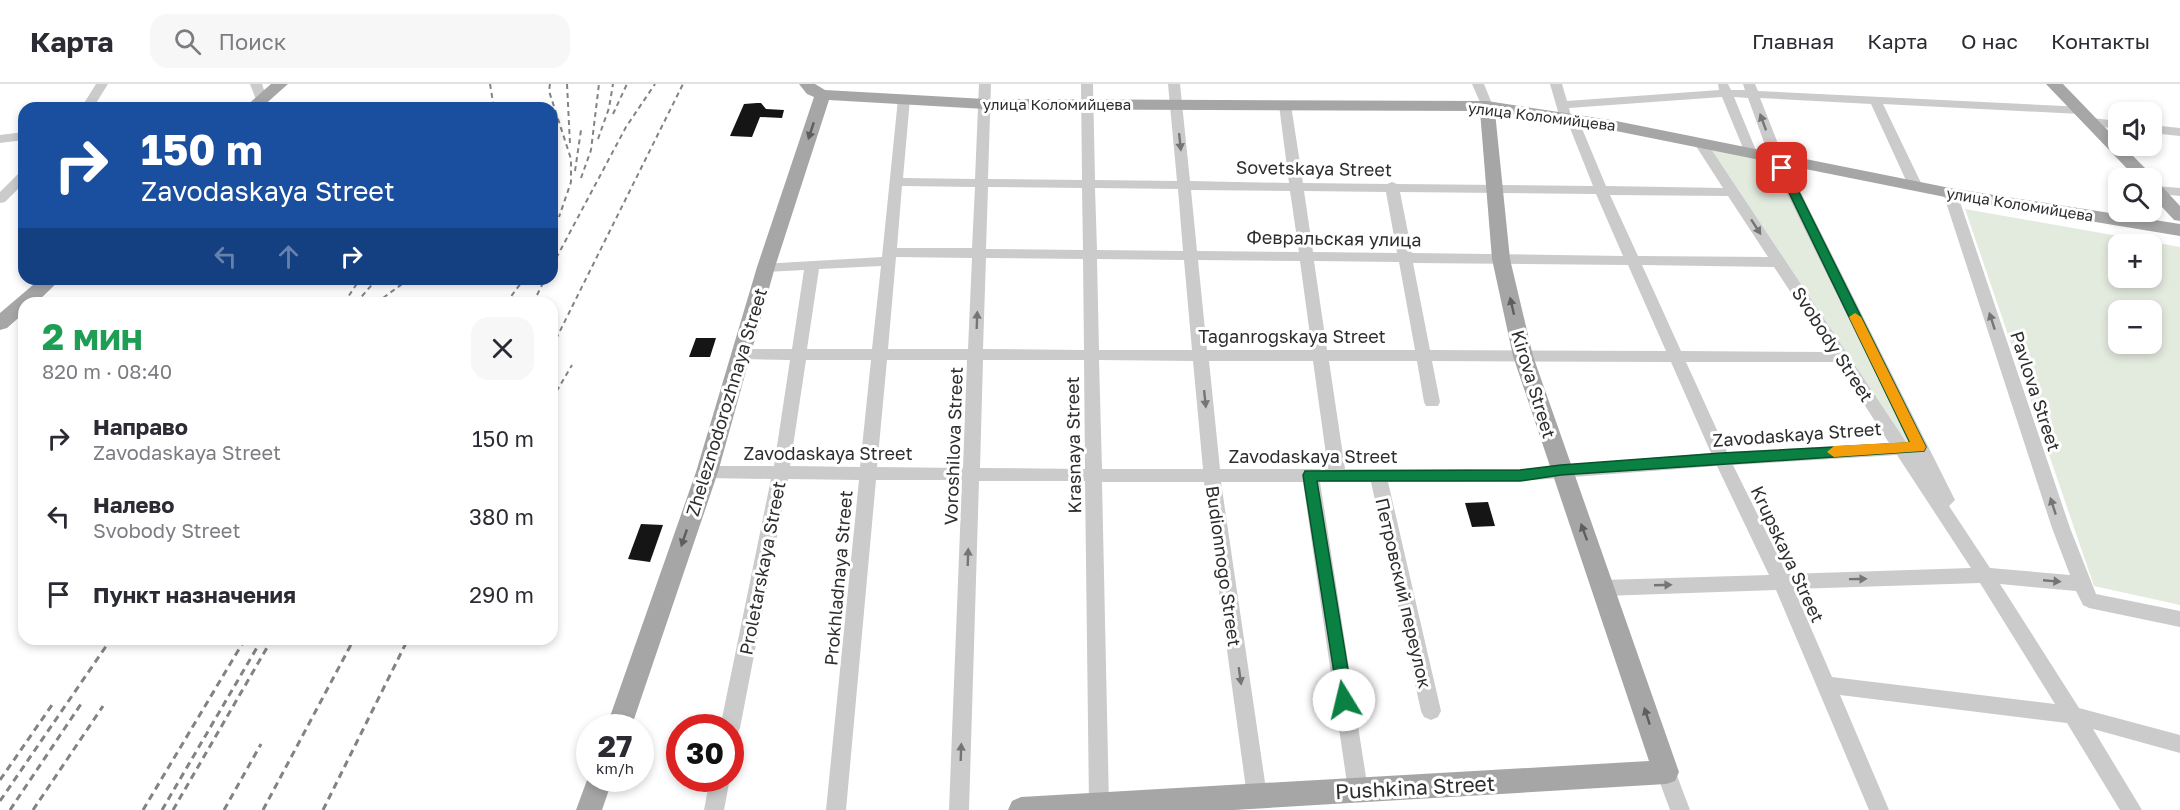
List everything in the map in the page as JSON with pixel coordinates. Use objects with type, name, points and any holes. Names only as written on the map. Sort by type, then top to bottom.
[{"type":"main road","points":[[256,97],[280,84]]},
{"type":"main road","points":[[2054,84],[2136,168]]},
{"type":"main road","name":"улица Коломийцева","points":[[815,89],[904,99],[985,104],[1487,106],[1566,114],[1916,187],[2180,230]]},
{"type":"main road","name":"Zheleznodorozhnaya Street","points":[[623,714],[707,472],[743,354],[815,89]]},
{"type":"main road","name":"Kirova Street","points":[[1487,106],[1501,259],[1523,356],[1666,772]]},
{"type":"main road","points":[[2162,196],[2180,216]]},
{"type":"main road","points":[[31,297],[45,285]]},
{"type":"main road","points":[[0,323],[18,308]]},
{"type":"main road","name":"Pushkina Street","points":[[1021,810],[1099,805],[1258,802],[1358,790],[1666,772]]},
{"type":"main road","points":[[589,810],[595,792]]},
{"type":"street","points":[[91,102],[102,84]]},
{"type":"street","name":"Voroshilova Street","points":[[959,810],[985,84]]},
{"type":"street","name":"Krasnaya Street","points":[[1087,84],[1099,805]]},
{"type":"street","name":"Budionnogo Street","points":[[1174,84],[1212,476],[1258,802]]},
{"type":"street","name":"Kirova Street","points":[[1478,84],[1487,106]]},
{"type":"street","name":"Krupskaya Street","points":[[1556,84],[1566,114],[1722,459],[1781,581],[1879,810]]},
{"type":"street","points":[[1725,89],[1751,153]]},
{"type":"street","points":[[1566,114],[1725,89],[1751,89],[2086,116],[2108,122]]},
{"type":"street","name":"Svobody Street","points":[[1751,89],[1778,159],[1919,447],[1985,575]]},
{"type":"street","name":"Prokhladnaya Street","points":[[836,810],[904,99]]},
{"type":"street","points":[[1875,100],[1916,187]]},
{"type":"street","points":[[1285,105],[1337,475]]},
{"type":"street","points":[[2162,130],[2180,132]]},
{"type":"street","points":[[0,140],[18,136]]},
{"type":"street","name":"Svobody Street","points":[[1700,142],[1985,575],[2132,810]]},
{"type":"street","points":[[0,199],[18,182]]},
{"type":"street","name":"Sovetskaya Street","points":[[896,182],[1495,187],[1733,192]]},
{"type":"street","points":[[1392,186],[1432,402]]},
{"type":"street","points":[[2162,187],[2180,192]]},
{"type":"street","name":"Pavlova Street","points":[[1950,193],[2061,528],[2086,592]]},
{"type":"street","name":"Февральская улица","points":[[766,267],[812,265],[888,256],[979,253],[1779,262]]},
{"type":"street","name":"Proletarskaya Street","points":[[733,714],[781,473],[801,354],[812,265]]},
{"type":"street","name":"Taganrogskaya Street","points":[[743,354],[1841,357]]},
{"type":"street","name":"Zavodaskaya Street","points":[[707,472],[1212,476],[1520,475],[1561,470],[1919,447]]},
{"type":"street","points":[[1310,475],[1358,790]]},
{"type":"street","name":"Петровский переулок","points":[[1378,475],[1431,711]]},
{"type":"street","points":[[1604,588],[1985,575],[2086,592],[2180,619]]},
{"type":"street","points":[[1826,685],[2073,715],[2180,744]]},
{"type":"street","name":"Kirova Street","points":[[1666,772],[1680,810]]},
{"type":"street","points":[[714,810],[717,792]]},
{"type":"shaded area","points":[[1700,143],[1777,159],[1919,447],[1901,447]]},
{"type":"shaded area","points":[[1965,209],[2108,234],[2108,288],[2162,288],[2162,244],[2180,247],[2180,605],[2094,586]]},
{"type":"building","points":[[761,103],[766,109],[784,110],[782,118],[760,117],[752,137],[730,136],[744,104]]},
{"type":"building","points":[[696,338],[716,338],[710,357],[689,357]]},
{"type":"building","points":[[1488,502],[1495,526],[1472,527],[1465,503]]},
{"type":"building","points":[[641,524],[663,525],[650,562],[628,559]]},
{"type":"railway","points":[[490,84],[493,102]]},
{"type":"railway","points":[[550,84],[549,91],[553,102]]},
{"type":"railway","points":[[567,84],[570,144]]},
{"type":"railway","points":[[581,178],[591,150],[599,84]]},
{"type":"railway","points":[[598,139],[609,108],[613,84]]},
{"type":"railway","points":[[613,114],[627,84]]},
{"type":"railway","points":[[558,255],[626,127],[655,84]]},
{"type":"railway","points":[[558,335],[683,84]]},
{"type":"railway","points":[[558,119],[571,159],[571,182],[559,217]]},
{"type":"railway","points":[[575,171],[581,130]]},
{"type":"railway","points":[[348,297],[356,285]]},
{"type":"railway","points":[[361,297],[372,285]]},
{"type":"railway","points":[[384,297],[401,285]]},
{"type":"railway","points":[[510,297],[520,285]]},
{"type":"railway","points":[[536,297],[542,285]]},
{"type":"railway","points":[[558,389],[572,365]]},
{"type":"railway","points":[[0,801],[107,645]]},
{"type":"railway","points":[[143,810],[241,645]]},
{"type":"railway","points":[[162,810],[258,645]]},
{"type":"railway","points":[[173,810],[269,645]]},
{"type":"railway","points":[[263,810],[351,645]]},
{"type":"railway","points":[[323,810],[405,645]]},
{"type":"railway","points":[[10,810],[83,701]]},
{"type":"railway","points":[[0,780],[52,705]]},
{"type":"railway","points":[[33,810],[103,706]]},
{"type":"railway","points":[[224,810],[261,744]]},
{"type":"slow traffic","points":[[1834,452],[1919,447],[1855,317]]},
{"type":"route","points":[[1344,700],[1310,475],[1520,475],[1561,470],[1919,447],[1782,168]]}]
